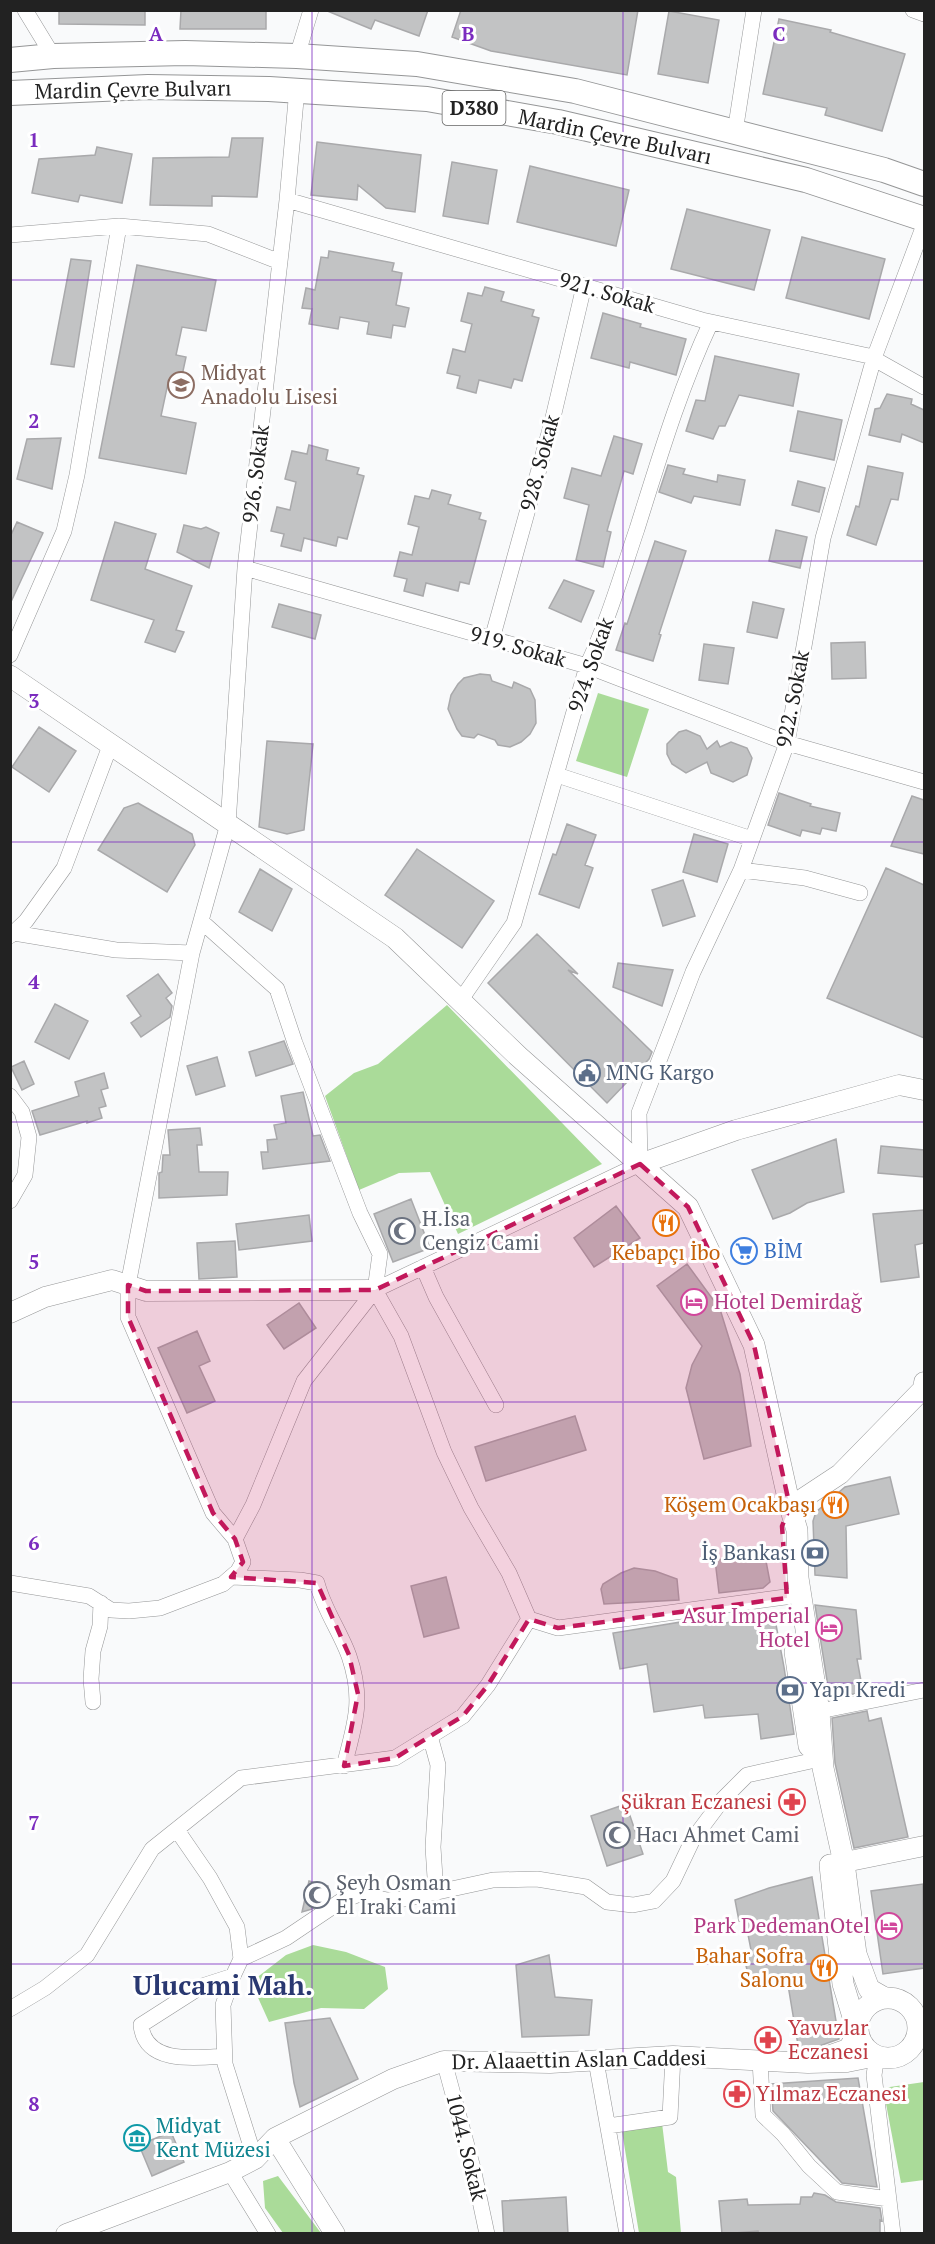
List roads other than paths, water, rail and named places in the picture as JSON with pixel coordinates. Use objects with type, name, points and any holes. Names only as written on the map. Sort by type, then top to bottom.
[{"type":"main road","name":"Mardin Çevre Bulvarı","points":[[10,60],[53,56],[185,53],[297,56],[417,64],[575,91],[884,170],[924,184]]},
{"type":"main road","name":"Mardin Çevre Bulvarı","points":[[10,93],[148,87],[297,89],[427,99],[558,122],[806,180],[924,219]]},
{"type":"main road","points":[[10,676],[395,938],[518,1056],[688,1207],[754,1346],[789,1507],[797,1530],[794,1597],[837,1864],[843,1984],[864,2046],[886,2057],[924,2050]]},
{"type":"main road","points":[[812,1713],[811,1761],[837,1864],[856,1954],[869,1989],[910,2007],[916,2016],[917,2036],[912,2045],[905,2053],[886,2057]]},
{"type":"main road","points":[[858,2033],[857,2024],[860,2014],[874,2000],[893,1999],[924,2006]]},
{"type":"street","points":[[25,10],[53,56]]},
{"type":"street","points":[[297,56],[311,10]]},
{"type":"street","points":[[735,132],[754,10]]},
{"type":"street","points":[[913,10],[924,14]]},
{"type":"street","name":"926. Sokak","points":[[235,1539],[213,1513],[128,1317],[128,1285],[192,953],[228,824],[245,568],[287,200],[297,89]]},
{"type":"street","name":"921. Sokak","points":[[287,200],[711,322],[869,356],[924,387]]},
{"type":"street","name":"922. Sokak","points":[[640,1164],[639,1113],[693,972],[741,870],[786,743],[823,538],[874,358],[924,225]]},
{"type":"street","points":[[10,655],[64,531],[77,475],[119,226]]},
{"type":"street","points":[[10,235],[119,226],[208,234],[280,262]]},
{"type":"street","name":"928. Sokak","points":[[492,639],[550,426],[584,286]]},
{"type":"street","name":"924. Sokak","points":[[460,1001],[514,923],[587,666],[605,629],[654,474],[695,357],[711,322]]},
{"type":"street","name":"919. Sokak","points":[[245,568],[587,666],[786,743],[924,782]]},
{"type":"street","points":[[12,934],[26,921],[64,868],[110,746]]},
{"type":"street","points":[[557,775],[752,839]]},
{"type":"street","points":[[741,870],[805,878],[860,893]]},
{"type":"street","points":[[10,1582],[88,1596],[111,1610],[129,1611],[160,1608],[223,1584],[238,1571],[243,1562],[235,1539],[253,1505],[304,1381],[375,1290],[380,1254],[360,1213],[299,1054],[277,989],[201,921]]},
{"type":"street","points":[[12,934],[116,950],[192,953]]},
{"type":"street","points":[[10,1313],[45,1297],[92,1283],[112,1280],[146,1291],[375,1290],[640,1164],[736,1130],[899,1085],[924,1090]]},
{"type":"street","points":[[10,1096],[22,1112],[29,1137],[25,1175],[10,1201]]},
{"type":"street","points":[[423,1268],[436,1297],[496,1405]]},
{"type":"street","points":[[375,1290],[401,1336],[444,1452],[471,1508],[509,1573],[529,1619],[558,1628],[794,1597]]},
{"type":"street","points":[[789,1507],[840,1474],[924,1388],[924,1382]]},
{"type":"street","points":[[231,1577],[300,1580],[317,1583],[321,1598],[349,1655],[358,1694],[357,1720],[344,1766]]},
{"type":"street","points":[[93,1702],[91,1679],[93,1651],[100,1626],[101,1603]]},
{"type":"street","points":[[10,2009],[45,1988],[87,1955],[152,1849],[241,1778],[396,1758],[463,1716],[488,1685],[529,1619]]},
{"type":"street","points":[[812,1713],[924,1690]]},
{"type":"street","points":[[430,1736],[438,1765],[433,1847],[436,1893]]},
{"type":"street","points":[[241,1959],[286,1938],[341,1901],[360,1894],[387,1900],[436,1893],[493,1880],[537,1879],[586,1887],[607,1902],[633,1905],[654,1901],[673,1881],[693,1839],[723,1799],[747,1775],[811,1761]]},
{"type":"street","points":[[177,1830],[210,1878],[237,1927],[241,1959],[223,2006],[225,2064],[255,2159]]},
{"type":"street","points":[[837,1864],[924,1846]]},
{"type":"street","points":[[225,2056],[189,2059],[167,2055],[150,2048],[142,2033],[141,2025],[202,1986],[233,1976]]},
{"type":"street","points":[[808,2063],[848,2049],[858,2033]]},
{"type":"street","points":[[608,2126],[670,2117],[674,2056]]},
{"type":"street","name":"Dr. Alaaettin Aslan Caddesi","points":[[73,2232],[230,2172],[255,2159],[275,2138],[393,2079],[444,2061],[550,2063],[674,2056],[808,2063],[847,2062],[886,2057]]},
{"type":"street","points":[[886,2057],[874,2075],[893,2234]]},
{"type":"street","points":[[760,2060],[763,2115],[783,2134],[809,2166],[837,2192],[889,2199]]},
{"type":"street","name":"1044. Sokak","points":[[444,2061],[488,2234]]},
{"type":"street","points":[[596,2061],[627,2234]]},
{"type":"street","points":[[275,2138],[335,2234]]},
{"type":"street","points":[[230,2172],[268,2234]]},
{"type":"place","name":"Midyat Anadolu Lisesi","points":[[181,385]]},
{"type":"place","name":"MNG Kargo","points":[[587,1073]]},
{"type":"place","name":"Kebapçı İbo","points":[[666,1223]]},
{"type":"place","name":"H.İsa Cengiz Cami","points":[[402,1231]]},
{"type":"place","name":"BİM","points":[[744,1251]]},
{"type":"place","name":"Hotel Demirdağ","points":[[694,1302]]},
{"type":"place","name":"Köşem Ocakbaşı","points":[[835,1505]]},
{"type":"place","name":"İş Bankası","points":[[815,1553]]},
{"type":"place","name":"Asur Imperial Hotel","points":[[829,1628]]},
{"type":"place","name":"Yapı Kredi","points":[[790,1690]]},
{"type":"place","name":"Şükran Eczanesi","points":[[792,1802]]},
{"type":"place","name":"Hacı Ahmet Cami","points":[[617,1835]]},
{"type":"place","name":"Şeyh Osman El Iraki Cami","points":[[317,1895]]},
{"type":"place","name":"Park DedemanOtel","points":[[889,1926]]},
{"type":"place","name":"Bahar Sofra Salonu","points":[[824,1968]]},
{"type":"place","name":"Yavuzlar Eczanesi","points":[[768,2040]]},
{"type":"place","name":"Yılmaz Eczanesi","points":[[737,2094]]},
{"type":"place","name":"Midyat Kent Müzesi","points":[[137,2138]]},
{"type":"district","name":"Ulucami Mah.","points":[[223,1986]]}]
